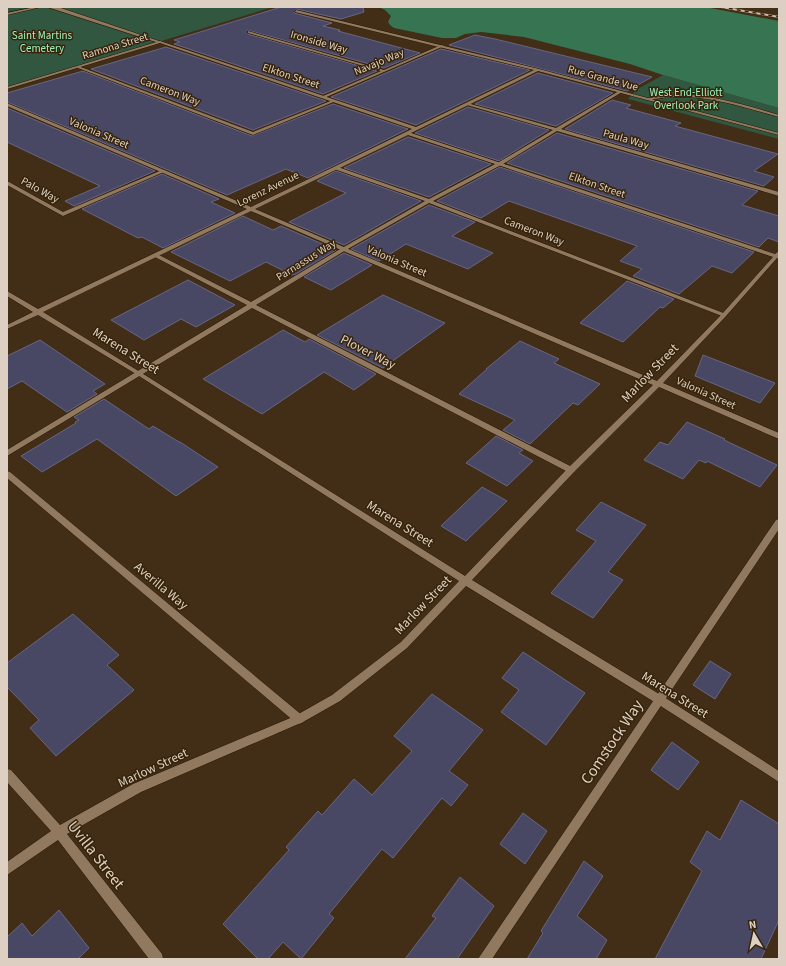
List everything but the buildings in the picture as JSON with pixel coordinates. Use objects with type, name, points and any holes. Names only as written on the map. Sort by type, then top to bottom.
[{"type":"street","points":[[7,14],[39,7]]},
{"type":"street","name":"Elkton Street","points":[[49,7],[57,8],[64,12],[160,42],[416,129]]},
{"type":"street","points":[[296,11],[442,46]]},
{"type":"street","name":"Ironside Way","points":[[248,32],[385,71]]},
{"type":"street","name":"Ramona Street","points":[[7,88],[160,42]]},
{"type":"street","name":"Rue Grande Vue","points":[[442,46],[779,134]]},
{"type":"street","name":"Navajo Way","points":[[324,97],[442,46]]},
{"type":"street","name":"Cameron Way","points":[[79,67],[253,134],[334,101]]},
{"type":"street","name":"Lorenz Avenue","points":[[7,327],[538,70]]},
{"type":"street","name":"Parnassus Way","points":[[7,453],[344,249],[429,201],[501,163],[620,92]]},
{"type":"street","points":[[647,99],[669,94],[703,96],[779,116]]},
{"type":"street","name":"Valonia Street","points":[[7,104],[659,383],[779,436]]},
{"type":"street","name":"Paula Way","points":[[468,104],[560,129],[779,194]]},
{"type":"street","name":"Elkton Street","points":[[407,133],[778,255]]},
{"type":"street","name":"Cameron Way","points":[[336,168],[429,201],[724,315]]},
{"type":"street","name":"Palo Way","points":[[7,183],[63,214],[164,171]]},
{"type":"street","name":"Plover Way","points":[[155,255],[571,470]]},
{"type":"street","name":"Marlow Street","points":[[7,869],[59,832],[137,788],[299,719],[336,698],[404,644],[571,470],[659,383],[724,315],[778,255]]},
{"type":"street","name":"Marena Street","points":[[7,293],[138,373],[466,581],[660,700],[779,777]]},
{"type":"street","name":"Averilla Way","points":[[7,474],[299,719]]},
{"type":"street","name":"Comstock Way","points":[[484,959],[779,522]]},
{"type":"street","name":"Uvilla Street","points":[[7,774],[59,832],[157,959]]},
{"type":"green space","name":"Saint Martins Cemetery","points":[[7,7],[273,7],[7,88]]},
{"type":"green space","points":[[379,7],[705,7],[779,21],[779,108],[663,75],[630,64],[524,37],[481,32],[465,34],[456,38],[442,38],[394,28],[388,22],[391,16]]},
{"type":"green space","name":"West End-Elliott Overlook Park","points":[[663,75],[779,108],[779,139],[628,99],[636,90]]},
{"type":"railway","points":[[721,7],[779,17]]}]
